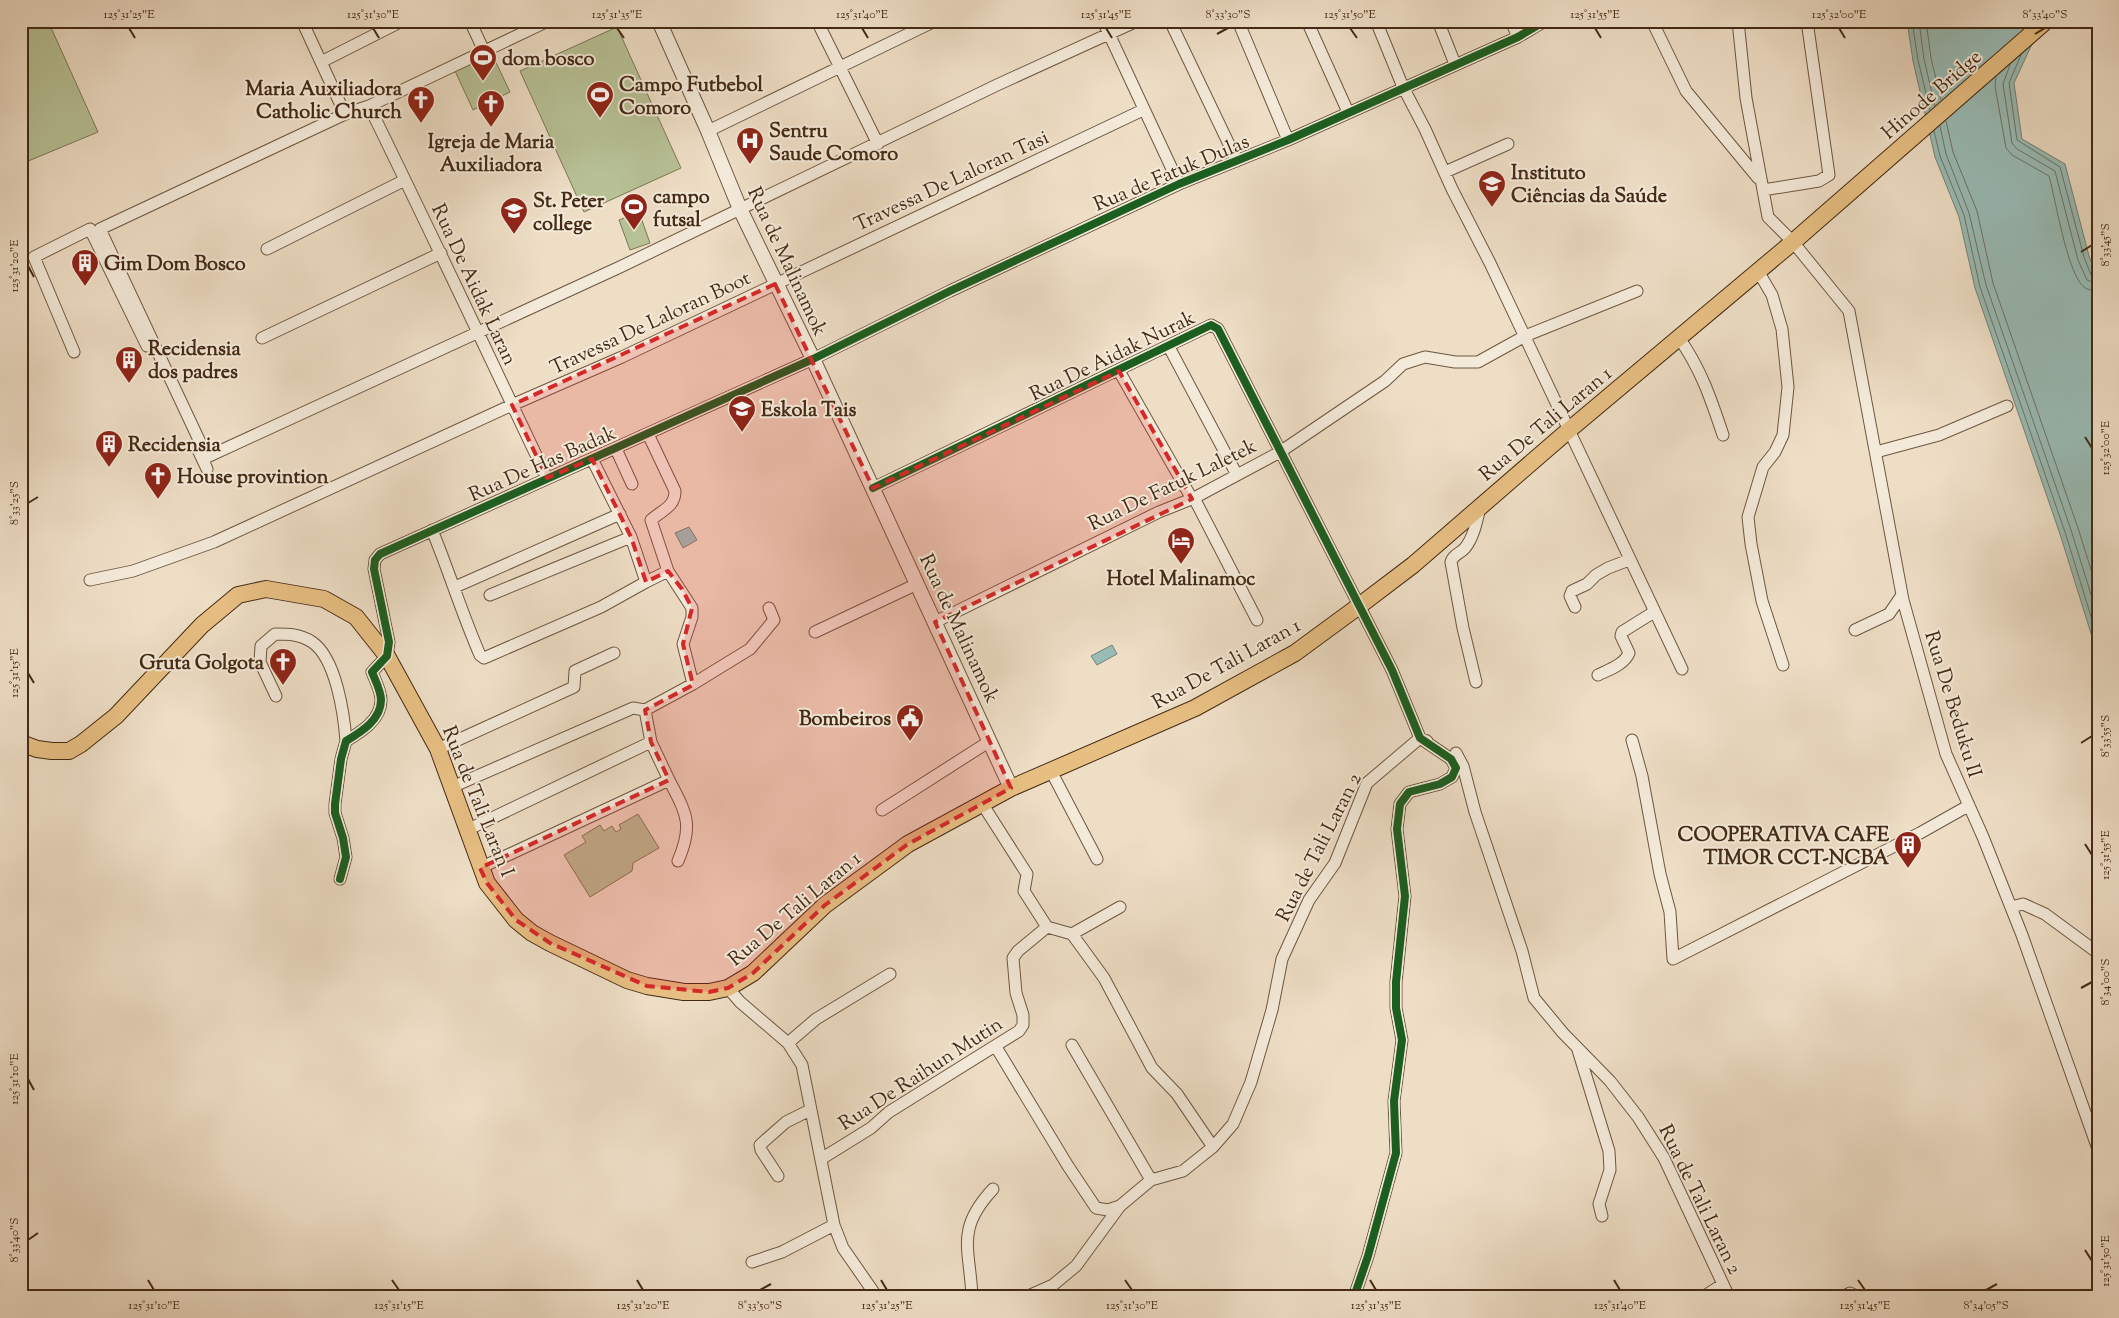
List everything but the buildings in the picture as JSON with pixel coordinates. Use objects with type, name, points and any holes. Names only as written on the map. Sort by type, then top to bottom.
[{"type":"main road","name":"Hinode Bridge","points":[[1843,198],[2046,21]]},
{"type":"main road","name":"Rua De Tali Laran 1","points":[[728,988],[753,973],[839,894],[908,844],[983,805],[1011,788],[1195,708],[1295,653],[1413,565],[1843,198]]},
{"type":"main road","name":"Rua de Tali Laran I","points":[[21,743],[52,751],[69,751],[81,744],[116,716],[202,625],[227,603],[247,591],[280,590],[324,599],[356,617],[387,656],[438,749],[480,868],[492,890],[516,920],[532,933],[550,943],[627,980],[647,986],[684,992],[709,992],[728,988]]},
{"type":"street","points":[[302,21],[345,114]]},
{"type":"street","points":[[320,62],[402,21]]},
{"type":"street","points":[[470,21],[484,51]]},
{"type":"street","points":[[548,21],[369,106],[345,114],[100,229],[207,456],[620,267],[997,85],[1138,21]]},
{"type":"street","name":"Rua de Malinamok","points":[[659,21],[708,130],[740,209],[813,359],[1011,788]]},
{"type":"street","points":[[817,21],[838,67],[878,144]]},
{"type":"street","points":[[708,130],[935,21]]},
{"type":"street","points":[[1103,21],[1179,184]]},
{"type":"street","points":[[1170,21],[1237,161]]},
{"type":"street","points":[[1238,21],[1288,140]]},
{"type":"street","points":[[1307,21],[1348,112]]},
{"type":"street","points":[[1376,21],[1403,87],[1525,336],[1682,669]]},
{"type":"street","points":[[1438,21],[1455,64]]},
{"type":"street","points":[[1511,21],[1518,37]]},
{"type":"street","name":"Rua de Fatuk Dulas","points":[[813,359],[950,291],[1179,184],[1288,140],[1518,37],[1545,21]]},
{"type":"street","points":[[1652,21],[1686,91],[1762,185]]},
{"type":"street","points":[[1738,21],[1746,98],[1768,217],[1793,242]]},
{"type":"street","points":[[1762,185],[1819,181],[1829,175],[1807,21]]},
{"type":"street","name":"Rua De Aidak Laran","points":[[369,106],[547,478]]},
{"type":"street","name":"Travessa De Laloran Tasi","points":[[775,284],[1143,110]]},
{"type":"street","points":[[1445,172],[1508,144]]},
{"type":"street","points":[[268,249],[405,180]]},
{"type":"street","points":[[74,352],[34,257],[90,229],[207,469]]},
{"type":"street","name":"Rua De Beduku II","points":[[1793,242],[1849,311],[1902,595],[1946,754],[2011,907],[2098,1149]]},
{"type":"street","points":[[262,338],[441,253]]},
{"type":"street","points":[[1758,271],[1772,295],[1782,329],[1788,387],[1783,435],[1775,452],[1763,467],[1748,517],[1762,601],[1783,665]]},
{"type":"street","name":"Travessa De Laloran Boot","points":[[90,580],[133,571],[214,542],[512,405],[622,357],[775,284]]},
{"type":"street","name":"Rua De Fatuk Laletek","points":[[934,622],[1158,512],[1193,498],[1280,452],[1385,381],[1402,364],[1425,357],[1455,362],[1478,362],[1525,336],[1637,290]]},
{"type":"street","name":"Rua De Aidak Nurak","points":[[873,488],[1211,325],[1216,326],[1392,670],[1420,738]]},
{"type":"street","points":[[1680,338],[1702,375],[1723,435]]},
{"type":"street","points":[[1168,347],[1236,475]]},
{"type":"street","name":"Rua De Has Badak","points":[[387,656],[389,642],[378,592],[375,560],[380,554],[813,359]]},
{"type":"street","points":[[1119,371],[1193,498],[1257,620]]},
{"type":"street","points":[[1876,452],[1939,435],[2007,406]]},
{"type":"street","points":[[648,434],[675,491],[675,498],[671,506],[651,520],[668,570],[692,608],[683,644],[689,676],[693,684]]},
{"type":"street","points":[[616,448],[632,484]]},
{"type":"street","points":[[592,459],[631,537],[646,582]]},
{"type":"street","points":[[1476,682],[1463,628],[1451,562],[1452,557],[1464,548],[1474,532],[1480,507]]},
{"type":"street","points":[[455,587],[620,514]]},
{"type":"street","points":[[432,530],[455,587],[460,607],[480,655],[484,658],[600,607],[668,570]]},
{"type":"street","points":[[490,595],[631,537]]},
{"type":"street","points":[[1575,607],[1570,596],[1572,592],[1608,568],[1629,560]]},
{"type":"street","points":[[815,632],[917,584]]},
{"type":"street","points":[[1855,630],[1889,614],[1902,595]]},
{"type":"street","points":[[452,788],[633,708],[645,710],[693,684],[750,648],[774,620],[769,608]]},
{"type":"street","points":[[1598,675],[1614,668],[1627,658],[1628,653],[1621,636],[1622,632],[1654,612]]},
{"type":"street","points":[[276,696],[260,662],[261,646],[275,634],[294,634],[312,642],[328,665],[340,698],[346,741],[341,759],[335,804],[335,814],[343,838],[346,857],[340,879]]},
{"type":"street","points":[[438,749],[574,686],[575,671],[614,653]]},
{"type":"street","points":[[346,741],[364,731],[377,715],[381,699],[372,672],[387,656]]},
{"type":"street","points":[[645,710],[651,742],[687,816],[685,844],[678,861]]},
{"type":"street","points":[[1354,1297],[1368,1256],[1396,1153],[1394,1101],[1402,1040],[1396,1008],[1396,982],[1405,896],[1396,829],[1400,804],[1409,792],[1440,784],[1452,777],[1456,768],[1451,759],[1420,738]]},
{"type":"street","name":"Rua de Tali Laran 2","points":[[1026,1297],[1053,1286],[1076,1266],[1120,1206],[1151,1180],[1183,1171],[1213,1147],[1233,1124],[1251,1082],[1272,1010],[1282,960],[1309,900],[1335,863],[1367,783],[1420,738],[1455,752],[1464,766],[1475,812],[1522,951],[1534,998],[1610,1081],[1638,1117],[1664,1158],[1729,1297]]},
{"type":"street","points":[[1632,740],[1642,776],[1660,874],[1670,912],[1673,959],[1920,833],[1968,806]]},
{"type":"street","points":[[882,810],[990,741]]},
{"type":"street","points":[[467,830],[651,742]]},
{"type":"street","points":[[1052,771],[1097,859]]},
{"type":"street","points":[[480,868],[669,780]]},
{"type":"street","points":[[983,805],[1027,874],[1024,891],[1047,926],[1072,934],[1104,978],[1152,1068],[1177,1094],[1213,1147]]},
{"type":"street","points":[[2011,907],[2023,904],[2045,914],[2098,953]]},
{"type":"street","points":[[1072,934],[1120,906]]},
{"type":"street","name":"Rua De Raihun Mutin","points":[[821,1159],[871,1128],[889,1112],[1019,1031],[1023,1024],[1023,1016],[1015,988],[1014,958],[1018,950],[1047,926]]},
{"type":"street","points":[[788,1042],[816,1019],[890,974]]},
{"type":"street","points":[[728,988],[740,1002],[788,1042],[802,1066],[834,1225],[844,1248],[877,1297]]},
{"type":"street","points":[[1072,1045],[1151,1180]]},
{"type":"street","points":[[1576,1046],[1609,1151],[1610,1170],[1599,1204],[1602,1216]]},
{"type":"street","points":[[996,1047],[1068,1166],[1096,1208],[1108,1210],[1120,1206]]},
{"type":"street","points":[[778,1176],[761,1150],[760,1145],[786,1122],[810,1110]]},
{"type":"street","points":[[972,1297],[966,1252],[968,1227],[985,1198],[994,1189]]},
{"type":"street","points":[[752,1262],[782,1252],[834,1225]]},
{"type":"street","points":[[1703,1297],[1722,1285]]},
{"type":"street","points":[[1843,1297],[1850,1293],[1858,1297]]},
{"type":"highlighted area","points":[[775,284],[873,488],[1119,371],[1192,499],[935,622],[1011,788],[908,844],[825,905],[753,973],[728,988],[709,992],[647,986],[550,943],[516,920],[487,883],[480,868],[669,780],[651,742],[645,710],[693,685],[683,644],[692,608],[682,589],[668,571],[646,582],[631,537],[592,459],[547,478],[512,405]]},
{"type":"green space","points":[[21,21],[48,21],[98,132],[21,164]]},
{"type":"green space","name":"Campo Futbebol Comoro","points":[[617,27],[681,168],[584,212],[520,71]]},
{"type":"green space","name":"dom bosco","points":[[492,54],[510,92],[473,110],[455,71]]},
{"type":"green space","name":"campo futsal","points":[[639,212],[650,243],[630,250],[619,220]]},
{"type":"green space","points":[[638,814],[659,848],[633,863],[632,871],[590,897],[564,855],[586,842],[582,836],[600,825],[604,831],[612,826],[616,832],[621,829],[619,825]]},
{"type":"water","points":[[1907,21],[2031,21],[2038,31],[2014,83],[2022,139],[2065,164],[2089,256],[2098,278],[2098,656],[2060,534],[1975,288],[1959,217],[1935,157],[1913,61]]},
{"type":"water","points":[[689,527],[697,540],[683,548],[675,533]]},
{"type":"water","points":[[1112,645],[1117,654],[1097,665],[1091,656]]},
{"type":"cycle path","points":[[340,879],[346,857],[343,838],[335,813],[341,759],[346,741],[369,725],[378,714],[381,697],[372,672],[387,656],[389,642],[374,569],[375,560],[380,554],[813,359],[950,291],[1179,184],[1288,140],[1518,37],[1545,21]]},
{"type":"cycle path","points":[[873,488],[1211,325],[1218,329],[1392,670],[1420,738],[1451,759],[1456,768],[1452,777],[1440,784],[1409,792],[1400,804],[1397,829],[1405,896],[1396,982],[1396,1008],[1402,1040],[1394,1101],[1396,1153],[1368,1256],[1354,1297]]},
{"type":"place","name":"dom bosco","points":[[483,82]]},
{"type":"place","name":"Campo Futbebol Comoro","points":[[600,119]]},
{"type":"place","name":"Maria Auxiliadora Catholic Church","points":[[421,124]]},
{"type":"place","name":"Igreja de Maria Auxiliadora","points":[[491,128]]},
{"type":"place","name":"Sentru Saude Comoro","points":[[750,165]]},
{"type":"place","name":"Instituto Ciências da Saúde","points":[[1492,208]]},
{"type":"place","name":"campo futsal","points":[[634,231]]},
{"type":"place","name":"St. Peter college","points":[[514,235]]},
{"type":"place","name":"Gim Dom Bosco","points":[[85,287]]},
{"type":"place","name":"Recidensia dos padres","points":[[129,384]]},
{"type":"place","name":"Eskola Tais","points":[[742,433]]},
{"type":"place","name":"Recidensia","points":[[109,468]]},
{"type":"place","name":"House provintion","points":[[158,500]]},
{"type":"place","name":"Hotel Malinamoc","points":[[1181,565]]},
{"type":"place","name":"Gruta Golgota","points":[[283,686]]},
{"type":"place","name":"Bombeiros","points":[[910,742]]},
{"type":"place","name":"COOPERATIVA CAFE TIMOR CCT-NCBA","points":[[1908,869]]}]
